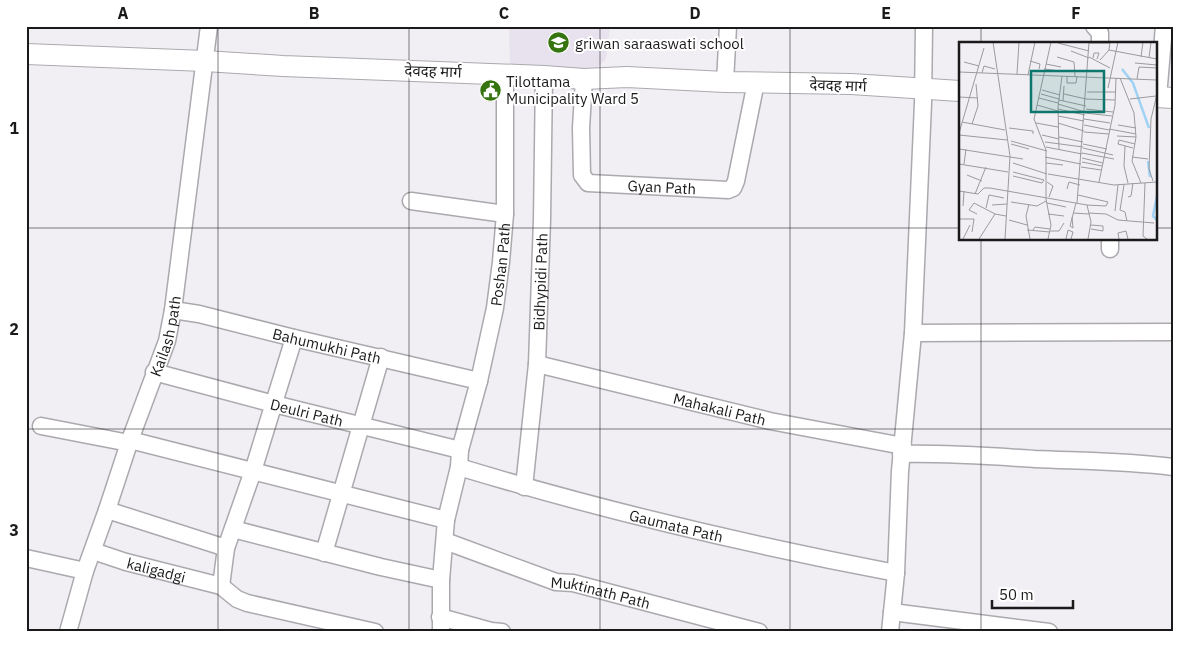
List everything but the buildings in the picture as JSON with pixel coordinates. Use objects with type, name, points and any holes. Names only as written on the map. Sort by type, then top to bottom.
[{"type":"main road","name":"देवदह मार्ग","points":[[26,54],[584,79],[627,77],[725,82],[852,84],[959,91]]},
{"type":"street","name":"Kailash path","points":[[68,632],[85,571],[129,441],[166,341],[173,310],[209,26]]},
{"type":"street","points":[[725,82],[728,26]]},
{"type":"street","points":[[890,632],[896,573],[902,450],[913,333],[924,89],[924,26]]},
{"type":"street","points":[[1094,26],[1100,33],[1100,42]]},
{"type":"street","points":[[1162,97],[1164,26]]},
{"type":"street","name":"Poshan Path","points":[[440,624],[441,580],[446,520],[459,467],[460,450],[479,380],[495,308],[505,214],[505,74]]},
{"type":"street","name":"Bidhypidi Path","points":[[524,487],[536,364],[542,220],[544,76]]},
{"type":"street","name":"Gyan Path","points":[[584,79],[581,128],[582,175],[588,183],[728,190],[733,188],[736,181],[756,82]]},
{"type":"street","points":[[412,201],[505,214]]},
{"type":"street","name":"Bahumukhi Path","points":[[173,310],[199,314],[294,338],[479,380]]},
{"type":"street","points":[[913,333],[1173,332]]},
{"type":"street","points":[[294,338],[253,471],[226,548],[221,586],[237,599],[247,603],[375,632]]},
{"type":"street","points":[[324,553],[382,357]]},
{"type":"street","name":"Mahakali Path","points":[[536,364],[770,421],[902,450],[1036,459],[1134,462],[1173,467]]},
{"type":"street","name":"Deulri Path","points":[[154,372],[460,450]]},
{"type":"street","points":[[41,426],[129,441],[446,520]]},
{"type":"street","name":"Gaumata Path","points":[[459,467],[524,487],[756,543],[896,573]]},
{"type":"street","points":[[107,510],[226,548]]},
{"type":"street","points":[[233,529],[324,553],[441,580]]},
{"type":"street","name":"Muktinath Path","points":[[445,541],[556,582],[573,583],[759,632]]},
{"type":"street","name":"kaligadgi","points":[[93,551],[126,562],[221,586]]},
{"type":"street","points":[[26,558],[85,571]]},
{"type":"street","points":[[892,612],[1049,632]]},
{"type":"street","points":[[440,624],[502,632]]},
{"type":"shaded area","name":"griwan saraaswati school","points":[[509,26],[610,26],[606,59],[594,71],[510,67]]},
{"type":"place","name":"griwan saraaswati school","points":[[559,43]]},
{"type":"place","name":"Tilottama Municipality Ward 5","points":[[490,90]]}]
